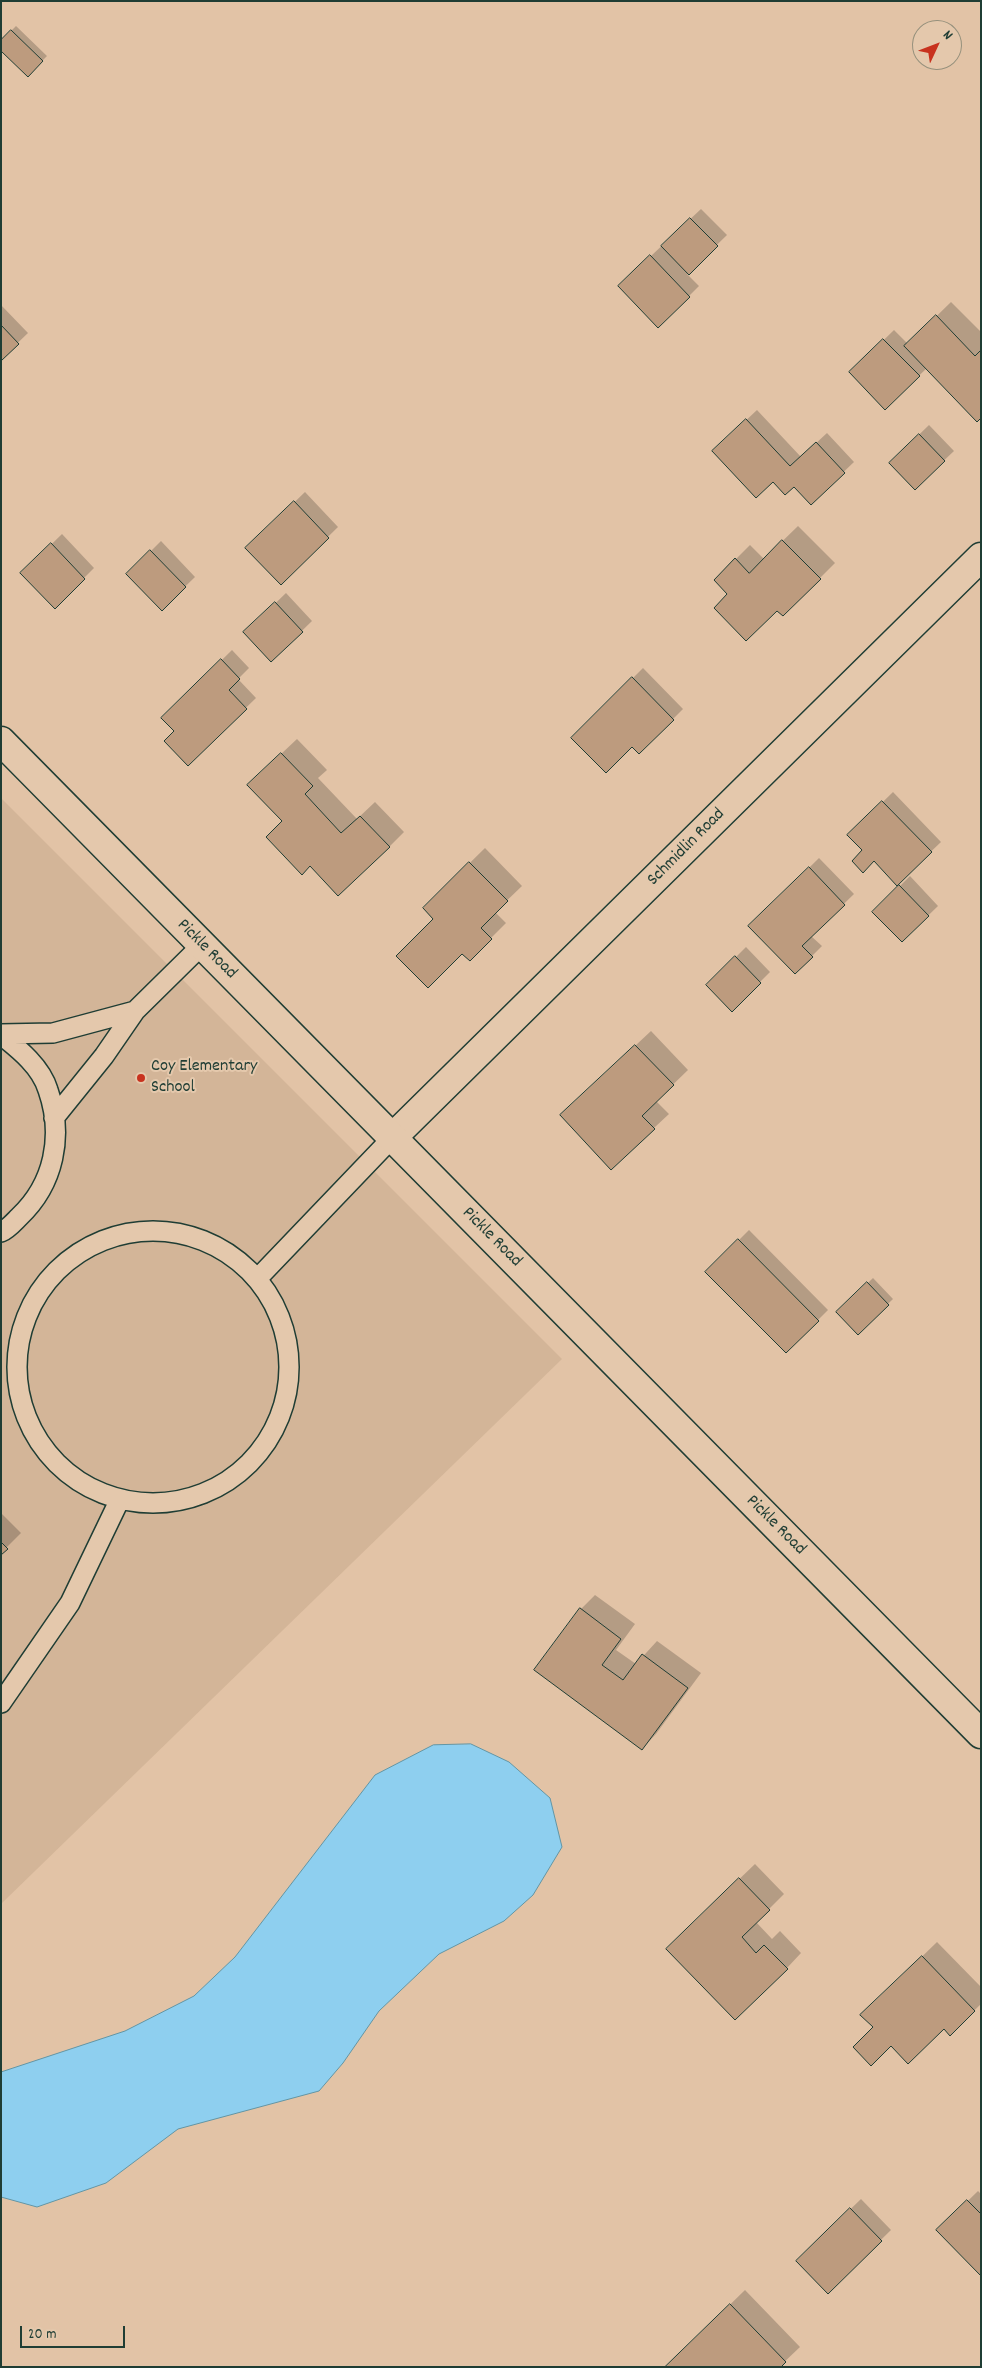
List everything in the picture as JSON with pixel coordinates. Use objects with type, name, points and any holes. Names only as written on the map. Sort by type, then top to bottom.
[{"type":"street","name":"Schmidlin Road","points":[[392,1138],[981,557]]},
{"type":"street","name":"Pickle Road","points":[[1,741],[981,1734]]},
{"type":"lane","points":[[54,1118],[104,1056],[136,1011],[202,945]]},
{"type":"lane","points":[[1,1035],[53,1033],[136,1011]]},
{"type":"lane","points":[[1,1035],[26,1055],[48,1089],[57,1128],[52,1167],[34,1203],[1,1232]]},
{"type":"lane","points":[[258,1278],[392,1138]]},
{"type":"lane","points":[[134,1231],[180,1232],[222,1248],[258,1278],[282,1317],[291,1362],[285,1408],[265,1448],[233,1479],[193,1499],[148,1505],[104,1496],[66,1473],[36,1439],[19,1397],[16,1352],[28,1309],[54,1272],[90,1244],[134,1231]]},
{"type":"lane","points":[[1,1703],[70,1603],[120,1499]]},
{"type":"shaded area","name":"Coy Elementary School","points":[[1,798],[562,1359],[1,1904]]},
{"type":"water","points":[[471,1744],[509,1762],[550,1798],[562,1847],[533,1895],[504,1921],[439,1954],[379,2011],[343,2063],[319,2091],[178,2129],[106,2183],[37,2207],[1,2197],[1,2072],[125,2031],[194,1996],[235,1957],[375,1775],[433,1745]]},
{"type":"building","points":[[11,30],[43,61],[28,77],[1,51],[1,40]]},
{"type":"building","points":[[690,218],[718,246],[689,275],[661,246]]},
{"type":"building","points":[[650,255],[690,297],[658,328],[618,286]]},
{"type":"building","points":[[936,315],[975,356],[981,350],[981,418],[977,422],[904,346]]},
{"type":"building","points":[[1,325],[19,344],[1,361]]},
{"type":"building","points":[[883,339],[920,376],[885,410],[849,372]]},
{"type":"building","points":[[746,419],[790,466],[816,442],[845,473],[811,505],[794,487],[785,495],[773,482],[756,498],[712,451]]},
{"type":"building","points":[[919,434],[945,461],[915,490],[889,463]]},
{"type":"building","points":[[294,501],[329,538],[281,585],[245,548]]},
{"type":"building","points":[[782,540],[821,579],[783,616],[777,611],[746,641],[714,608],[727,594],[714,580],[735,558],[749,573]]},
{"type":"building","points":[[51,543],[85,579],[55,609],[20,573]]},
{"type":"building","points":[[150,550],[186,587],[162,611],[126,574]]},
{"type":"building","points":[[275,602],[303,632],[271,662],[243,632]]},
{"type":"building","points":[[221,659],[240,679],[229,690],[247,709],[188,766],[164,741],[174,731],[161,718]]},
{"type":"building","points":[[632,677],[674,720],[639,754],[632,747],[606,773],[571,738]]},
{"type":"building","points":[[281,753],[313,786],[305,794],[341,833],[360,816],[390,847],[338,896],[310,866],[302,875],[266,837],[282,821],[247,785]]},
{"type":"building","points":[[882,801],[932,852],[897,886],[874,861],[863,873],[852,861],[862,850],[847,835]]},
{"type":"building","points":[[469,862],[508,901],[481,928],[492,939],[470,961],[462,954],[428,988],[396,956],[433,919],[423,908]]},
{"type":"building","points":[[809,867],[845,905],[802,946],[813,957],[795,974],[748,926]]},
{"type":"building","points":[[899,885],[929,916],[902,942],[872,912]]},
{"type":"building","points":[[735,956],[761,983],[732,1012],[706,985]]},
{"type":"building","points":[[635,1045],[674,1085],[642,1116],[655,1129],[611,1170],[560,1115]]},
{"type":"building","points":[[738,1239],[819,1321],[786,1353],[705,1272]]},
{"type":"building","points":[[867,1282],[889,1305],[858,1335],[836,1312]]},
{"type":"building","points":[[1,1542],[8,1549],[1,1555]]},
{"type":"building","points":[[580,1608],[621,1639],[602,1665],[623,1680],[642,1654],[688,1688],[642,1750],[534,1670]]},
{"type":"building","points":[[739,1878],[770,1910],[742,1937],[756,1953],[764,1945],[788,1969],[735,2020],[666,1949]]},
{"type":"building","points":[[922,1956],[975,2011],[950,2036],[944,2029],[908,2064],[891,2046],[871,2066],[853,2047],[873,2027],[860,2015]]},
{"type":"building","points":[[967,2200],[981,2214],[981,2276],[936,2230]]},
{"type":"building","points":[[850,2208],[882,2241],[828,2294],[796,2261]]},
{"type":"building","points":[[730,2304],[786,2362],[781,2367],[665,2367]]},
{"type":"place","name":"Coy Elementary School","points":[[141,1078]]}]
